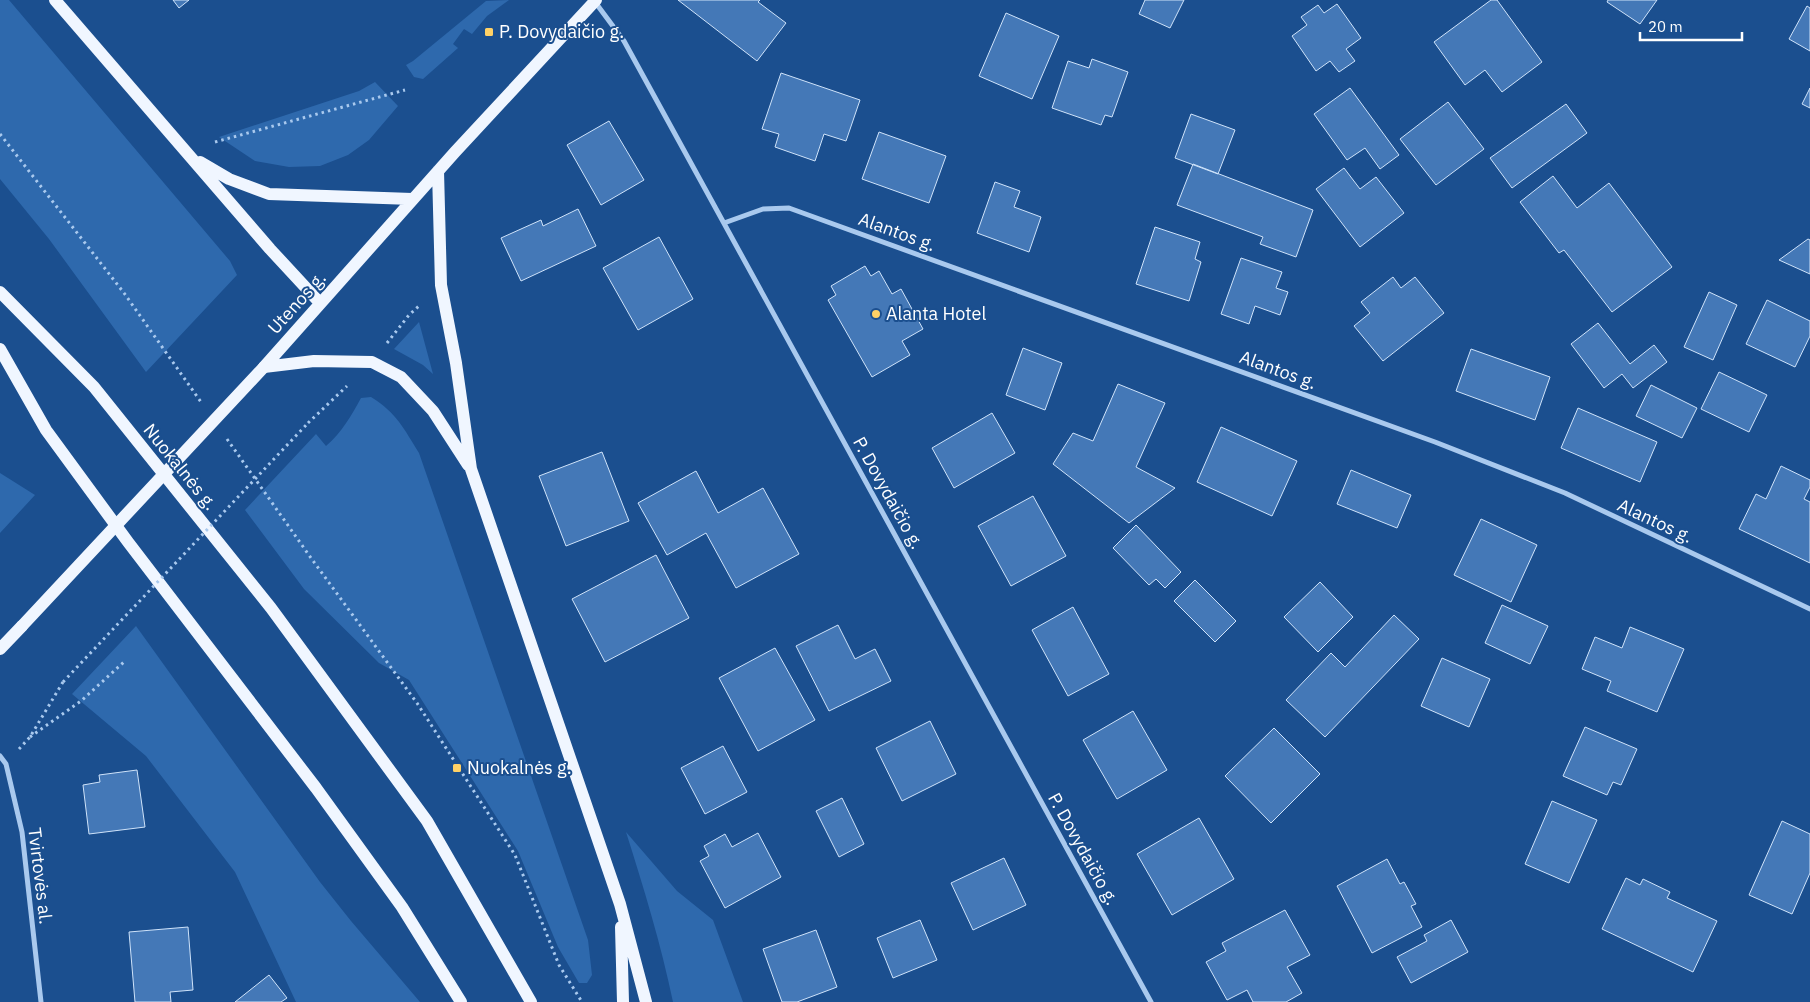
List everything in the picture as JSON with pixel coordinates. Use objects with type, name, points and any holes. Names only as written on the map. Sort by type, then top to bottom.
[{"type":"main road","points":[[55,0],[320,304]]},
{"type":"main road","name":"Utenos g.","points":[[0,649],[264,367],[438,170],[595,1]]},
{"type":"main road","points":[[188,153],[229,179],[269,194],[412,200]]},
{"type":"main road","points":[[438,170],[441,285],[456,364],[471,469],[620,904],[646,1002]]},
{"type":"main road","name":"Nuokalnės g.","points":[[0,292],[94,387],[271,608],[427,821],[531,1002]]},
{"type":"main road","points":[[0,349],[46,430],[134,550],[316,788],[402,907],[461,1002]]},
{"type":"main road","points":[[264,367],[314,361],[372,362],[401,378],[433,411],[471,469]]},
{"type":"main road","points":[[620,904],[623,1002]]},
{"type":"street","name":"P. Dovydaičio g.","points":[[595,1],[624,41],[1151,1002]]},
{"type":"street","name":"Alantos g.","points":[[724,223],[762,209],[789,208],[1425,438],[1565,492],[1810,609]]},
{"type":"street","name":"Tvirtovės al.","points":[[0,756],[6,764],[22,832],[41,1002]]},
{"type":"path","points":[[188,153],[405,90]]},
{"type":"path","points":[[0,134],[124,293],[203,406]]},
{"type":"path","points":[[6,764],[30,737],[63,682],[308,423],[372,362],[409,316],[441,285]]},
{"type":"path","points":[[226,438],[417,702],[515,855],[560,965],[582,1002]]},
{"type":"path","points":[[30,737],[81,701],[125,661]]},
{"type":"shaded area","points":[[0,0],[9,0],[230,261],[237,275],[146,372],[49,239],[0,179]]},
{"type":"shaded area","points":[[509,0],[487,16],[472,34],[464,29],[453,44],[458,48],[423,79],[414,77],[406,65],[486,1]]},
{"type":"shaded area","points":[[375,82],[398,106],[369,140],[348,155],[320,166],[289,167],[255,161],[219,137],[359,91]]},
{"type":"shaded area","points":[[419,322],[433,374],[423,365],[394,349]]},
{"type":"shaded area","points":[[371,397],[394,415],[419,453],[588,940],[592,975],[587,983],[579,983],[558,947],[518,851],[409,680],[379,663],[304,589],[245,510],[316,434],[326,446],[350,417],[361,398]]},
{"type":"shaded area","points":[[0,473],[35,495],[0,533]]},
{"type":"shaded area","points":[[136,626],[320,882],[420,1002],[296,1002],[235,872],[146,756],[72,694]]},
{"type":"shaded area","points":[[626,832],[677,891],[713,920],[743,1002],[673,1002],[658,938]]},
{"type":"building","points":[[173,0],[189,0],[179,8]]},
{"type":"building","points":[[678,0],[760,0],[758,2],[786,23],[757,61]]},
{"type":"building","points":[[1145,0],[1184,0],[1170,28],[1139,14]]},
{"type":"building","points":[[1491,0],[1497,0],[1542,62],[1502,92],[1485,70],[1465,85],[1434,42]]},
{"type":"building","points":[[1608,0],[1657,0],[1640,24],[1607,2]]},
{"type":"building","points":[[1337,4],[1361,38],[1346,49],[1355,61],[1339,72],[1330,61],[1316,71],[1292,36],[1307,25],[1301,17],[1318,5],[1324,13]]},
{"type":"building","points":[[1807,6],[1810,8],[1810,51],[1789,39]]},
{"type":"building","points":[[1006,13],[1059,36],[1032,99],[979,76]]},
{"type":"building","points":[[1092,59],[1128,72],[1112,117],[1105,115],[1101,125],[1052,108],[1068,61],[1089,68]]},
{"type":"building","points":[[781,73],[860,100],[846,141],[824,134],[815,161],[775,147],[779,134],[762,129]]},
{"type":"building","points":[[1350,88],[1399,155],[1380,169],[1365,148],[1347,160],[1314,114]]},
{"type":"building","points":[[1810,88],[1810,108],[1802,104]]},
{"type":"building","points":[[1448,102],[1484,149],[1436,185],[1400,139]]},
{"type":"building","points":[[1566,104],[1587,133],[1512,188],[1490,158]]},
{"type":"building","points":[[1191,114],[1235,130],[1218,174],[1175,158]]},
{"type":"building","points":[[609,121],[644,180],[601,205],[567,145]]},
{"type":"building","points":[[879,132],[946,156],[929,203],[862,179]]},
{"type":"building","points":[[1193,164],[1313,210],[1296,257],[1260,244],[1263,237],[1177,205]]},
{"type":"building","points":[[1344,168],[1360,189],[1376,177],[1404,213],[1360,247],[1316,189]]},
{"type":"building","points":[[1553,176],[1577,208],[1609,183],[1672,267],[1612,312],[1564,250],[1559,253],[1520,202]]},
{"type":"building","points":[[995,182],[1020,191],[1014,207],[1041,217],[1029,252],[977,233]]},
{"type":"building","points":[[578,209],[596,246],[521,281],[501,238],[541,220],[543,226]]},
{"type":"building","points":[[1155,227],[1200,242],[1195,259],[1201,262],[1189,301],[1136,284]]},
{"type":"building","points":[[659,237],[693,299],[638,330],[603,268]]},
{"type":"building","points":[[1808,239],[1810,240],[1810,274],[1779,260]]},
{"type":"building","points":[[1241,258],[1282,272],[1276,288],[1288,292],[1280,315],[1255,306],[1249,324],[1221,314]]},
{"type":"building","name":"Alanta Hotel","points":[[865,266],[871,276],[879,271],[892,294],[901,289],[923,329],[902,341],[910,355],[872,377],[828,300],[836,295],[831,286]]},
{"type":"building","points":[[1393,277],[1401,288],[1415,277],[1444,313],[1383,361],[1354,326],[1370,313],[1361,302]]},
{"type":"building","points":[[1709,292],[1737,305],[1713,360],[1684,347]]},
{"type":"building","points":[[1767,300],[1810,321],[1810,336],[1795,367],[1746,344]]},
{"type":"building","points":[[1598,323],[1630,364],[1654,345],[1667,362],[1633,388],[1622,374],[1604,388],[1571,344]]},
{"type":"building","points":[[1023,348],[1062,363],[1045,410],[1006,395]]},
{"type":"building","points":[[1471,349],[1550,377],[1535,420],[1456,391]]},
{"type":"building","points":[[1719,372],[1767,395],[1749,432],[1701,409]]},
{"type":"building","points":[[1118,384],[1165,403],[1136,467],[1175,488],[1129,523],[1053,464],[1073,433],[1093,441]]},
{"type":"building","points":[[1651,385],[1697,408],[1682,438],[1636,416]]},
{"type":"building","points":[[1578,408],[1657,442],[1640,482],[1561,448]]},
{"type":"building","points":[[992,413],[1015,453],[954,488],[932,448]]},
{"type":"building","points":[[1221,427],[1297,461],[1272,516],[1197,482]]},
{"type":"building","points":[[602,452],[629,521],[566,546],[539,476]]},
{"type":"building","points":[[1781,466],[1810,480],[1810,487],[1804,499],[1810,502],[1810,563],[1739,529],[1756,494],[1766,499]]},
{"type":"building","points":[[1351,470],[1411,495],[1397,528],[1337,504]]},
{"type":"building","points":[[696,471],[718,513],[763,488],[799,554],[736,588],[706,533],[667,555],[638,503]]},
{"type":"building","points":[[1033,496],[1066,556],[1011,586],[978,526]]},
{"type":"building","points":[[1481,519],[1537,545],[1511,602],[1454,575]]},
{"type":"building","points":[[1136,525],[1181,572],[1165,588],[1156,579],[1149,585],[1113,548]]},
{"type":"building","points":[[656,555],[689,618],[605,662],[572,599]]},
{"type":"building","points":[[1195,580],[1236,621],[1215,642],[1174,601]]},
{"type":"building","points":[[1320,582],[1353,617],[1318,652],[1284,617]]},
{"type":"building","points":[[1502,605],[1548,626],[1530,664],[1485,643]]},
{"type":"building","points":[[1073,607],[1109,674],[1068,696],[1032,630]]},
{"type":"building","points":[[1394,615],[1419,639],[1325,737],[1286,700],[1331,653],[1345,667]]},
{"type":"building","points":[[838,625],[855,659],[875,649],[891,681],[829,711],[796,646]]},
{"type":"building","points":[[1630,627],[1684,649],[1657,712],[1607,691],[1611,681],[1582,669],[1595,637],[1622,648]]},
{"type":"building","points":[[775,648],[815,720],[758,751],[719,678]]},
{"type":"building","points":[[1442,658],[1490,679],[1469,727],[1421,706]]},
{"type":"building","points":[[1133,711],[1167,770],[1117,799],[1083,740]]},
{"type":"building","points":[[930,721],[956,774],[902,801],[876,748]]},
{"type":"building","points":[[1585,727],[1637,749],[1621,785],[1613,782],[1607,795],[1563,776]]},
{"type":"building","points":[[1274,728],[1320,774],[1271,823],[1225,776]]},
{"type":"building","points":[[723,746],[747,792],[705,814],[681,768]]},
{"type":"building","points":[[137,770],[145,827],[89,834],[83,785],[100,782],[99,775]]},
{"type":"building","points":[[842,798],[864,844],[839,857],[816,811]]},
{"type":"building","points":[[1552,801],[1597,820],[1569,883],[1525,864]]},
{"type":"building","points":[[1199,818],[1234,879],[1172,915],[1137,854]]},
{"type":"building","points":[[1782,821],[1810,834],[1810,873],[1792,914],[1749,895]]},
{"type":"building","points":[[758,833],[781,877],[725,908],[700,861],[709,856],[704,846],[725,834],[732,847]]},
{"type":"building","points":[[1004,858],[1026,905],[973,930],[951,883]]},
{"type":"building","points":[[1387,859],[1400,884],[1404,882],[1416,904],[1411,906],[1422,927],[1372,953],[1337,886]]},
{"type":"building","points":[[1626,878],[1640,885],[1643,879],[1670,892],[1667,898],[1717,921],[1693,972],[1602,929]]},
{"type":"building","points":[[1285,910],[1310,955],[1287,967],[1302,993],[1286,1002],[1253,1002],[1247,990],[1227,1000],[1206,962],[1226,951],[1222,943]]},
{"type":"building","points":[[920,920],[937,960],[893,978],[877,938]]},
{"type":"building","points":[[1451,920],[1468,952],[1411,983],[1397,957],[1427,941],[1424,935]]},
{"type":"building","points":[[188,927],[193,990],[170,992],[171,1002],[135,1002],[129,932]]},
{"type":"building","points":[[816,930],[837,987],[797,1002],[782,1002],[763,949]]},
{"type":"building","points":[[269,975],[287,998],[281,1002],[235,1002]]},
{"type":"place","name":"P. Dovydaičio g.","points":[[489,32]]},
{"type":"place","name":"Alanta Hotel","points":[[876,314]]},
{"type":"place","name":"Nuokalnės g.","points":[[457,768]]}]
